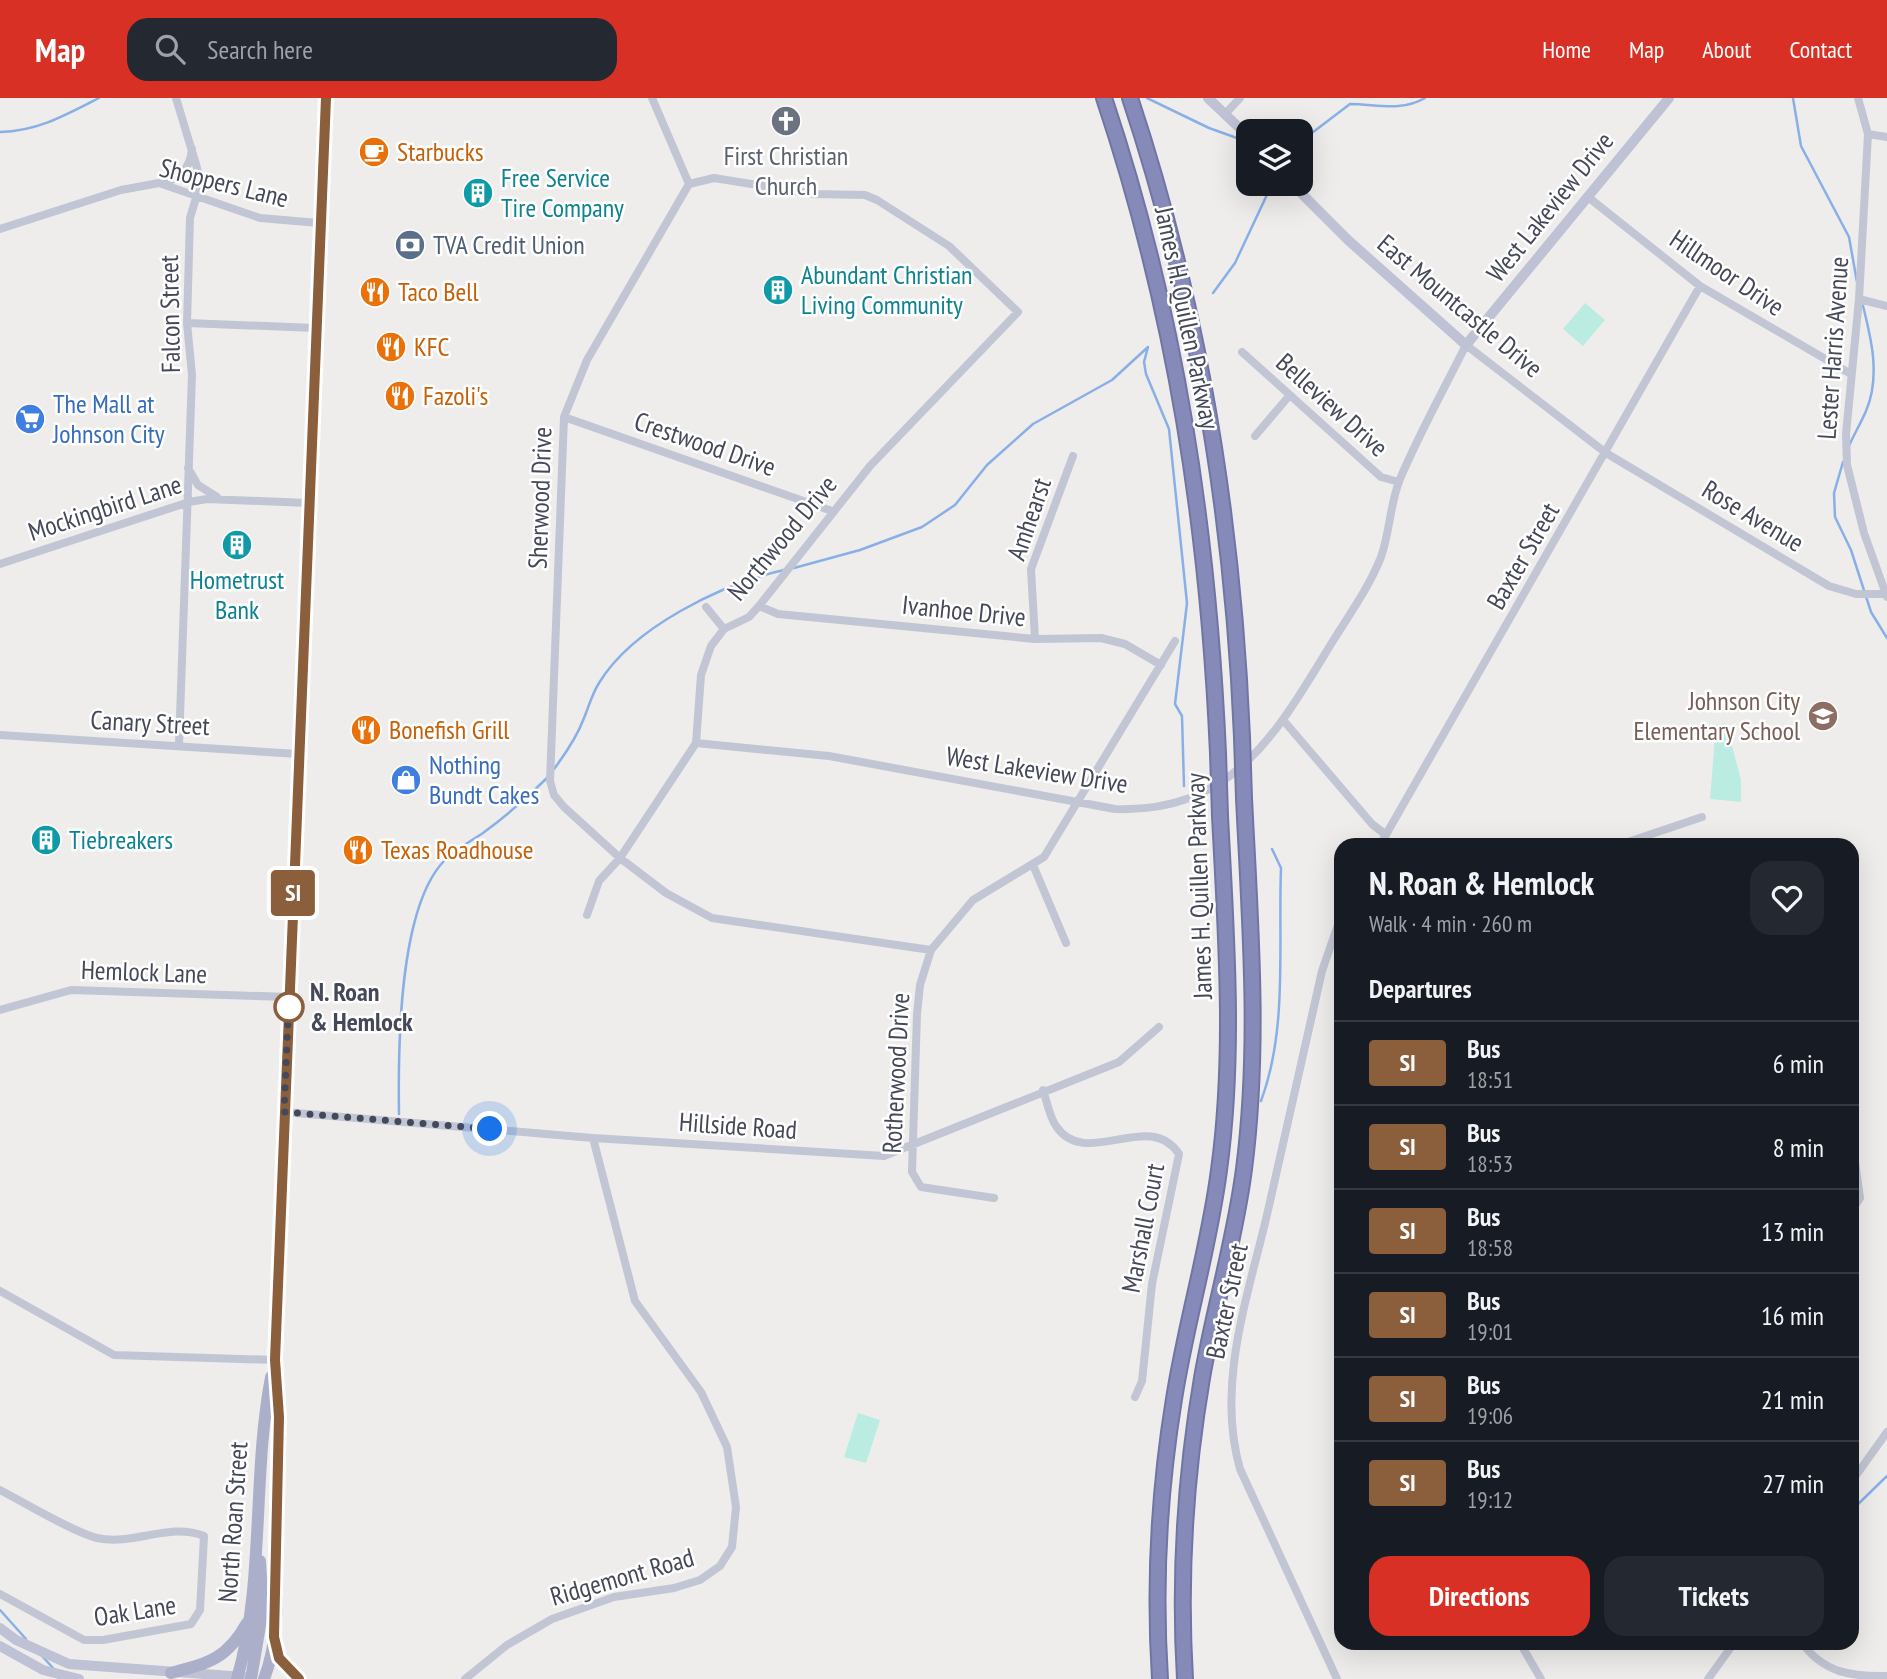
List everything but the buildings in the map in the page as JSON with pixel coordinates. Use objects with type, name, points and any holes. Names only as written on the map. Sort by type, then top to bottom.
[{"type":"highway","name":"James H. Quillen Parkway","points":[[1104,98],[1155,270],[1193,461],[1210,609],[1228,1016],[1226,1105],[1210,1226],[1180,1363],[1168,1437],[1159,1546],[1160,1679]]},
{"type":"highway","name":"James H. Quillen Parkway","points":[[1130,98],[1178,261],[1207,397],[1228,537],[1242,737],[1252,977],[1252,1074],[1239,1203],[1203,1375],[1187,1490],[1182,1627],[1185,1679]]},
{"type":"main road","name":"North Roan Street","points":[[264,1679],[274,1637],[279,1417],[275,1360],[326,98]]},
{"type":"main road","name":"North Roan Street","points":[[244,1678],[264,1416],[275,1360]]},
{"type":"main road","points":[[244,1678],[263,1608],[261,1567],[255,1541]]},
{"type":"main road","points":[[171,1673],[213,1661],[223,1655],[238,1639],[249,1619]]},
{"type":"main road","points":[[274,1637],[279,1658],[299,1679]]},
{"type":"street","name":"Falcon Street","points":[[176,98],[200,171],[199,197],[190,218],[187,323],[192,375],[179,745]]},
{"type":"street","points":[[652,98],[689,184]]},
{"type":"street","points":[[1208,98],[1236,123]]},
{"type":"street","points":[[1226,113],[1240,98]]},
{"type":"street","name":"West Lakeview Drive","points":[[696,743],[829,756],[1076,803],[1132,809],[1174,802],[1199,793],[1231,776],[1255,756],[1284,720],[1374,573],[1388,535],[1399,482],[1466,345],[1669,98]]},
{"type":"street","name":"Lester Harris Avenue","points":[[1858,98],[1868,134],[1859,299],[1846,434],[1850,488],[1887,595]]},
{"type":"street","points":[[1868,134],[1887,138]]},
{"type":"street","points":[[164,184],[183,174],[189,164],[192,146]]},
{"type":"street","name":"Northwood Drive","points":[[689,184],[714,178],[814,194],[865,195],[949,247],[1018,312],[870,466],[832,510],[760,606],[749,617],[724,629],[705,659],[698,694],[696,743]]},
{"type":"street","name":"Shoppers Lane","points":[[0,229],[149,183],[164,184],[260,218],[319,223]]},
{"type":"street","name":"Sherwood Drive","points":[[689,184],[587,360],[564,416],[550,781],[554,795],[620,858],[666,893],[712,918],[931,950]]},
{"type":"street","name":"East Mountcastle Drive","points":[[1304,196],[1348,240],[1466,345],[1606,453]]},
{"type":"street","name":"Hillmoor Drive","points":[[1587,197],[1700,286],[1851,374]]},
{"type":"street","name":"Baxter Street","points":[[1384,838],[1700,286]]},
{"type":"street","points":[[1859,299],[1887,306]]},
{"type":"street","points":[[187,323],[315,328]]},
{"type":"street","name":"Belleview Drive","points":[[1242,352],[1381,477],[1399,482]]},
{"type":"street","points":[[1255,436],[1289,396]]},
{"type":"street","name":"Crestwood Drive","points":[[564,416],[832,510]]},
{"type":"street","name":"Rose Avenue","points":[[1606,453],[1829,586],[1856,594],[1887,595]]},
{"type":"street","name":"Amhearst","points":[[1035,639],[1031,569],[1073,456]]},
{"type":"street","points":[[187,467],[198,485],[220,499]]},
{"type":"street","name":"Mockingbird Lane","points":[[0,564],[189,502],[220,499],[308,503]]},
{"type":"street","name":"Ivanhoe Drive","points":[[760,606],[778,614],[1035,639],[1113,640],[1161,665]]},
{"type":"street","points":[[706,607],[724,629]]},
{"type":"street","name":"Rotherwood Drive","points":[[994,1198],[921,1187],[912,1172],[920,985],[931,950],[974,900],[1044,857],[1175,641]]},
{"type":"street","points":[[1284,720],[1372,824],[1386,835]]},
{"type":"street","name":"Canary Street","points":[[0,735],[298,754]]},
{"type":"street","points":[[587,915],[599,881],[620,858],[696,743]]},
{"type":"street","points":[[1640,838],[1702,817]]},
{"type":"street","points":[[1033,864],[1066,943]]},
{"type":"street","name":"Baxter Street","points":[[1334,938],[1317,991],[1241,1329],[1230,1392],[1233,1441],[1252,1502],[1337,1679]]},
{"type":"street","name":"Hemlock Lane","points":[[0,1010],[71,990],[289,997]]},
{"type":"street","name":"Hillside Road","points":[[284,1112],[593,1138],[884,1156],[1043,1090],[1119,1062],[1160,1027]]},
{"type":"street","name":"Marshall Court","points":[[1043,1090],[1056,1126],[1076,1140],[1100,1144],[1128,1136],[1154,1137],[1179,1154],[1152,1284],[1142,1381],[1135,1397]]},
{"type":"street","name":"Ridgemont Road","points":[[465,1679],[507,1644],[552,1619],[614,1597],[674,1588],[700,1580],[720,1566],[732,1547],[736,1507],[727,1447],[701,1392],[635,1301],[593,1138]]},
{"type":"street","points":[[0,1291],[114,1355],[275,1360]]},
{"type":"street","points":[[1859,1471],[1887,1432]]},
{"type":"street","name":"Oak Lane","points":[[0,1490],[96,1538],[120,1540],[178,1530],[204,1536],[200,1610],[191,1624],[103,1640],[83,1640],[0,1594]]},
{"type":"street","points":[[0,1628],[16,1640],[69,1664],[244,1678]]},
{"type":"street","points":[[0,1646],[43,1670],[79,1679]]},
{"type":"street","points":[[1524,1650],[1541,1679]]},
{"type":"street","points":[[1708,1679],[1729,1650]]},
{"type":"street","points":[[1808,1650],[1822,1665],[1843,1675],[1887,1676]]},
{"type":"green space","points":[[1585,303],[1605,320],[1583,346],[1563,329]]},
{"type":"green space","points":[[1726,723],[1741,780],[1741,802],[1710,799],[1716,725]]},
{"type":"green space","points":[[858,1413],[880,1420],[866,1463],[844,1457]]},
{"type":"waterway","points":[[0,132],[39,125],[99,98]]},
{"type":"waterway","points":[[1147,98],[1209,128],[1236,138]]},
{"type":"waterway","points":[[1313,132],[1350,104],[1398,106],[1425,98]]},
{"type":"waterway","points":[[1793,98],[1801,146],[1849,237],[1857,282]]},
{"type":"waterway","points":[[1213,293],[1235,263],[1266,196]]},
{"type":"waterway","points":[[1849,446],[1866,411],[1873,384],[1873,357],[1862,302]]},
{"type":"waterway","points":[[1148,347],[1144,362],[1146,374],[1169,429],[1187,603],[1175,704],[1182,716],[1184,786]]},
{"type":"waterway","points":[[794,568],[860,550],[922,527],[955,505],[987,465],[1033,424],[1112,380],[1148,347]]},
{"type":"waterway","points":[[1843,462],[1834,493],[1835,517],[1851,550],[1871,612],[1887,638]]},
{"type":"waterway","points":[[554,769],[578,732],[599,683],[614,663],[634,644],[656,626],[707,597],[784,570]]},
{"type":"waterway","points":[[399,1114],[399,1054],[404,982],[417,912],[429,883],[448,857],[500,820],[548,777]]},
{"type":"waterway","points":[[1261,1101],[1275,1045],[1280,986],[1281,868],[1272,849]]},
{"type":"waterway","points":[[1859,1503],[1887,1476]]},
{"type":"waterway","points":[[0,1610],[26,1639]]},
{"type":"waterway","points":[[42,1656],[54,1669]]},
{"type":"bus line","name":"SI","points":[[299,1679],[279,1658],[274,1637],[279,1417],[275,1360],[318,241],[326,98]]},
{"type":"place","name":"First Christian Church","points":[[786,121]]},
{"type":"place","name":"Starbucks","points":[[374,152]]},
{"type":"place","name":"Free Service Tire Company","points":[[478,193]]},
{"type":"place","name":"TVA Credit Union","points":[[410,245]]},
{"type":"place","name":"Abundant Christian Living Community","points":[[778,290]]},
{"type":"place","name":"Taco Bell","points":[[375,292]]},
{"type":"place","name":"KFC","points":[[391,347]]},
{"type":"place","name":"Fazoli's","points":[[400,396]]},
{"type":"place","name":"The Mall at Johnson City","points":[[30,419]]},
{"type":"place","name":"Hometrust Bank","points":[[237,545]]},
{"type":"place","name":"Johnson City Elementary School","points":[[1823,716]]},
{"type":"place","name":"Bonefish Grill","points":[[366,730]]},
{"type":"place","name":"Nothing Bundt Cakes","points":[[406,780]]},
{"type":"place","name":"Tiebreakers","points":[[46,840]]},
{"type":"place","name":"Texas Roadhouse","points":[[358,850]]},
{"type":"place","name":"N. Roan & Hemlock","points":[[289,1007]]},
{"type":"route","points":[[289,1007],[289,997],[284,1112],[490,1129]]}]
